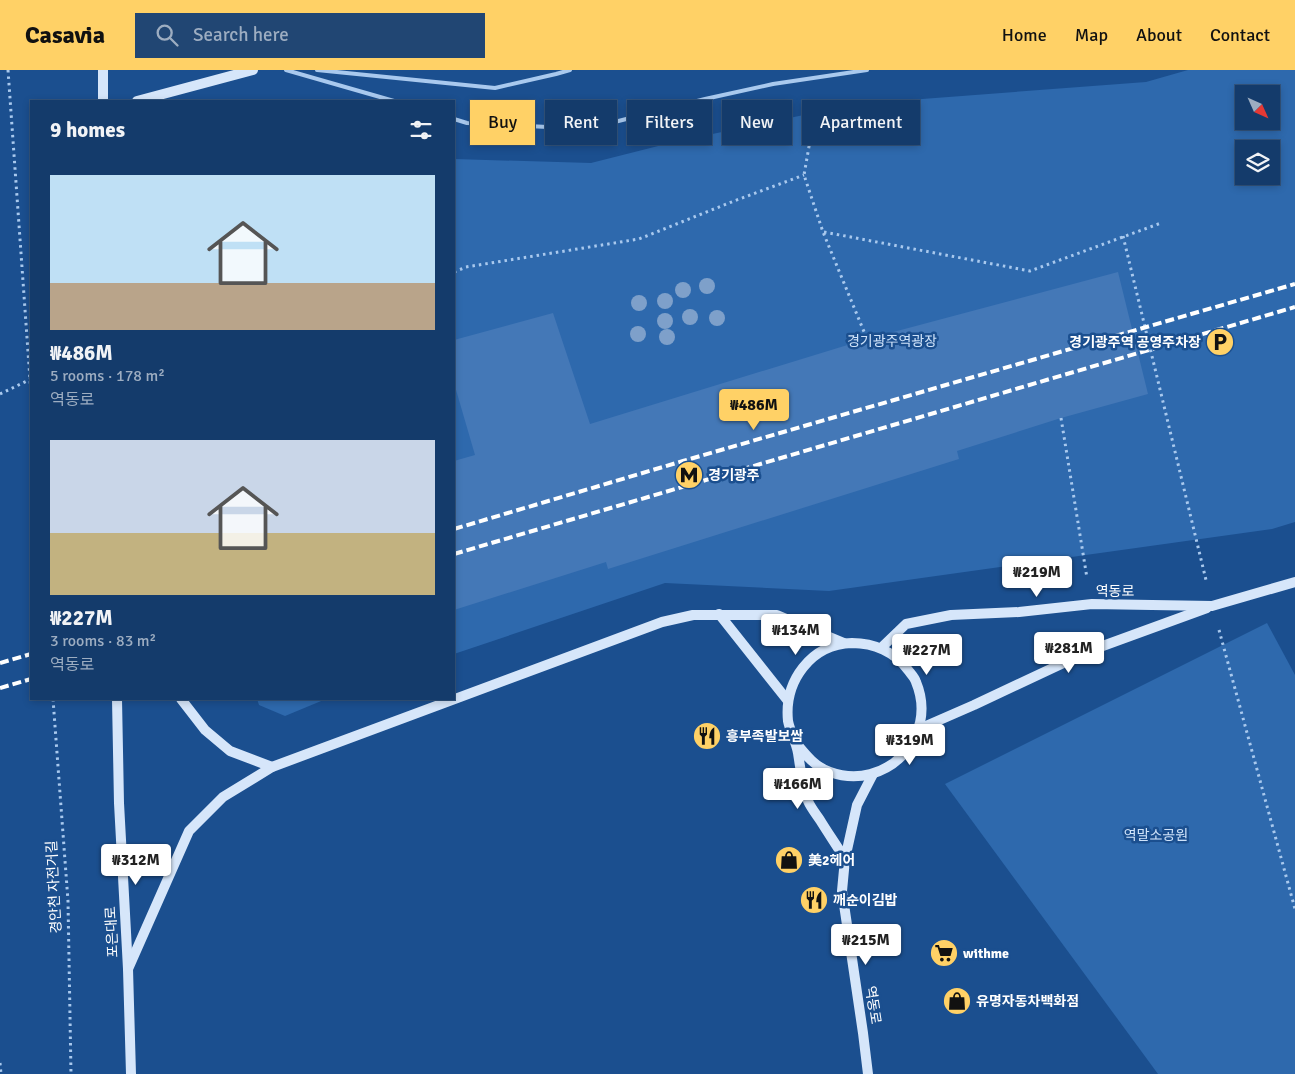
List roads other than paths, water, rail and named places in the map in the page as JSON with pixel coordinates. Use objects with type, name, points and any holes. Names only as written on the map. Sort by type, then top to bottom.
[{"type":"street","points":[[103,70],[103,100]]},
{"type":"street","points":[[141,100],[253,70]]},
{"type":"street","name":"역동로","points":[[882,648],[906,624],[951,615],[1019,612],[1092,604],[1212,606],[1295,582]]},
{"type":"street","points":[[919,729],[1089,651],[1212,606]]},
{"type":"street","points":[[719,614],[788,701]]},
{"type":"street","points":[[455,699],[662,622],[693,615],[777,615],[844,643]]},
{"type":"street","points":[[796,743],[810,760],[829,772],[850,777],[873,774],[893,765],[909,749],[919,729],[922,704],[916,681],[902,662],[882,648],[863,643],[844,643],[824,650],[806,663],[794,681],[788,701],[788,722],[796,743],[808,801],[845,859]]},
{"type":"street","name":"포은대로","points":[[117,700],[119,803],[128,969],[131,1074]]},
{"type":"street","points":[[182,700],[205,730],[230,751],[272,767]]},
{"type":"street","points":[[128,969],[189,831],[223,797],[272,767],[452,700]]},
{"type":"street","name":"역동로","points":[[868,1074],[842,892],[845,859],[856,805],[873,774]]},
{"type":"lane","points":[[286,70],[391,100]]},
{"type":"lane","points":[[318,70],[495,88],[570,70]]},
{"type":"lane","points":[[455,119],[467,122],[587,129],[773,84],[867,70]]},
{"type":"railway","points":[[455,529],[1295,284]]},
{"type":"railway","points":[[455,554],[1295,307]]},
{"type":"railway","points":[[0,663],[30,654]]},
{"type":"railway","points":[[0,688],[30,679]]},
{"type":"place","name":"경기광주역 공영주차장","points":[[1220,342]]},
{"type":"place","name":"경기광주","points":[[689,475]]},
{"type":"place","name":"흥부족발보쌈","points":[[707,736]]},
{"type":"place","name":"美2헤어","points":[[789,860]]},
{"type":"place","name":"깨순이김밥","points":[[814,900]]},
{"type":"place","name":"withme","points":[[944,953]]},
{"type":"place","name":"유명자동차백화점","points":[[957,1001]]},
{"type":"park label","name":"경기광주역광장","points":[[892,341]]},
{"type":"park label","name":"역말소공원","points":[[1156,835]]}]
